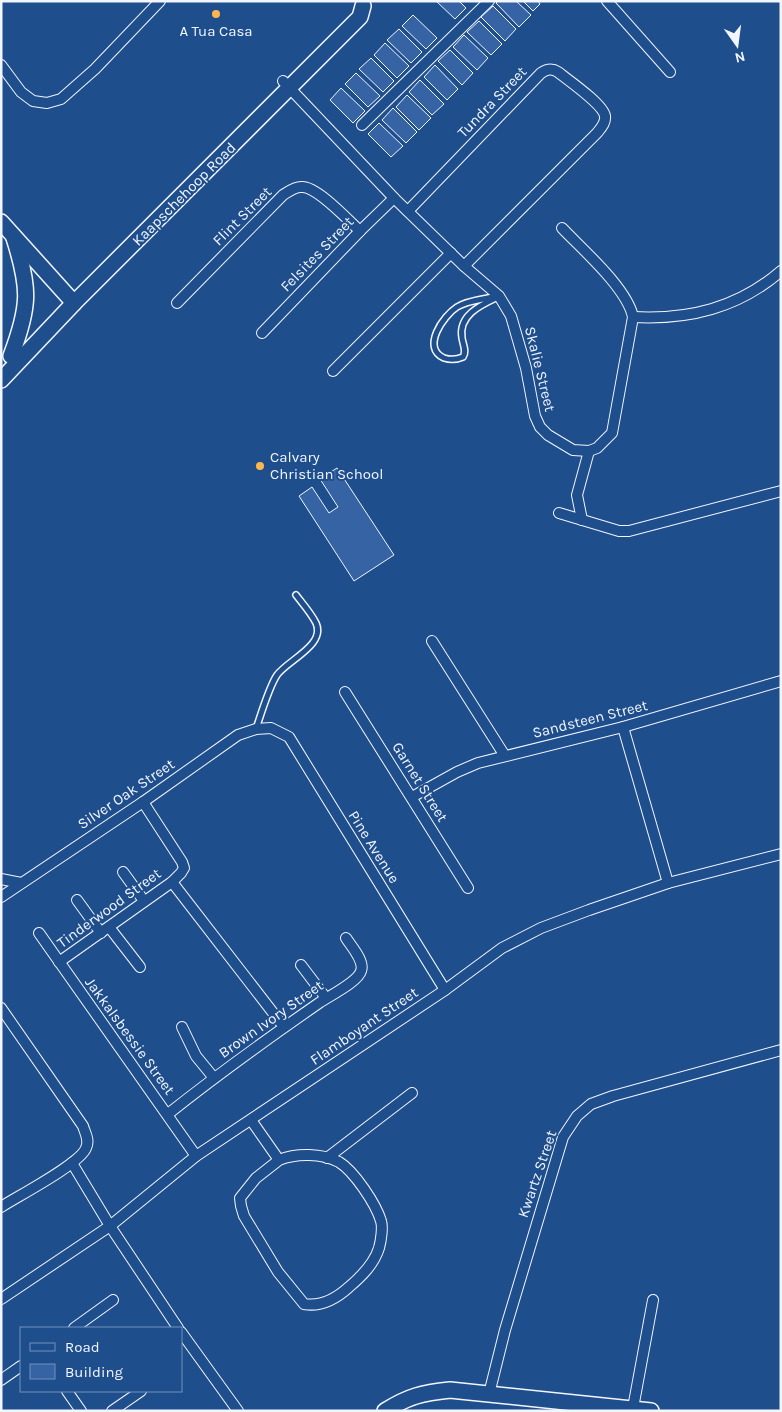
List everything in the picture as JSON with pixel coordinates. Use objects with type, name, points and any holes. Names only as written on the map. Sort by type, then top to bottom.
[{"type":"main road","name":"Kaapschehoop Road","points":[[6,361],[71,300],[286,85],[360,16],[366,4]]},
{"type":"main road","points":[[1,222],[71,300]]},
{"type":"main road","points":[[6,361],[19,334],[26,306],[25,277],[14,238]]},
{"type":"main road","name":"Kaapschehoop Road","points":[[1,380],[71,300]]},
{"type":"main road","points":[[385,1411],[420,1394],[450,1390],[651,1411]]},
{"type":"street","points":[[1,65],[21,92],[33,101],[47,103],[61,99],[95,69],[160,1]]},
{"type":"street","points":[[362,125],[489,1]]},
{"type":"street","points":[[607,1],[670,72]]},
{"type":"street","name":"Tundra Street","points":[[408,212],[546,70],[554,69],[600,107],[606,117],[597,133],[464,266]]},
{"type":"street","name":"Skalie Street","points":[[286,85],[408,212],[498,296],[511,316],[526,368],[535,416],[540,427],[548,436],[573,450],[589,451]]},
{"type":"street","name":"Flint Street","points":[[178,303],[283,195],[292,189],[301,186],[320,195],[360,231]]},
{"type":"street","name":"Felsites Street","points":[[262,333],[394,198]]},
{"type":"street","points":[[562,228],[627,300],[633,317],[612,433],[597,448],[589,451],[577,495],[582,520]]},
{"type":"street","points":[[333,371],[451,253]]},
{"type":"street","points":[[633,317],[655,318],[702,313],[736,301],[781,271]]},
{"type":"street","points":[[559,512],[619,531],[629,531],[781,491]]},
{"type":"street","points":[[432,642],[505,756]]},
{"type":"street","name":"Sandsteen Street","points":[[412,796],[478,763],[623,727],[781,681]]},
{"type":"street","name":"Garnet Street","points":[[346,692],[468,888]]},
{"type":"street","points":[[623,727],[668,883]]},
{"type":"street","name":"Silver Oak Street","points":[[1,897],[143,802],[238,735],[256,729],[271,728]]},
{"type":"street","name":"Pine Avenue","points":[[271,728],[289,738],[444,990]]},
{"type":"street","name":"Tinderwood Street","points":[[59,962],[172,882],[184,868],[143,802]]},
{"type":"street","name":"Flamboyant Street","points":[[1,1300],[110,1226],[196,1156],[444,990],[502,948],[541,928],[668,883],[781,854]]},
{"type":"street","points":[[124,872],[144,901]]},
{"type":"street","points":[[1,879],[21,883]]},
{"type":"street","points":[[172,882],[284,1027]]},
{"type":"street","points":[[77,900],[140,967]]},
{"type":"street","name":"Jakkalsbessie Street","points":[[39,933],[196,1156]]},
{"type":"street","name":"Brown Ivory Street","points":[[168,1114],[284,1027],[354,980],[361,973],[362,967],[346,938]]},
{"type":"street","points":[[301,965],[326,998]]},
{"type":"street","points":[[1,1008],[82,1126],[88,1140],[86,1149],[72,1163],[2,1205]]},
{"type":"street","points":[[182,1027],[196,1056],[214,1078]]},
{"type":"street","name":"Kwartz Street","points":[[489,1394],[517,1287],[563,1138],[578,1116],[591,1104],[613,1096],[781,1050]]},
{"type":"street","points":[[327,1158],[412,1093]]},
{"type":"street","points":[[250,1120],[279,1160]]},
{"type":"street","points":[[305,1155],[338,1161],[345,1166],[370,1199],[382,1223],[379,1248],[367,1271],[344,1292],[325,1303],[314,1306],[304,1304],[278,1272],[253,1231],[241,1206],[240,1198],[247,1187],[279,1160],[285,1157],[305,1155]]},
{"type":"street","points":[[72,1163],[110,1226],[177,1327]]},
{"type":"street","points":[[75,1327],[113,1300]]},
{"type":"street","points":[[633,1408],[653,1300]]},
{"type":"street","points":[[182,1333],[238,1411]]},
{"type":"street","points":[[1,1380],[20,1367]]},
{"type":"street","points":[[68,1392],[81,1411]]},
{"type":"street","points":[[112,1411],[140,1392]]},
{"type":"lane","points":[[498,296],[476,307],[466,318],[461,332],[465,352],[463,357],[455,360],[447,359],[436,353],[434,347],[436,332],[456,307],[498,296]]},
{"type":"lane","points":[[256,729],[276,676],[285,665],[310,648],[318,634],[317,626],[312,617],[296,595]]},
{"type":"building","points":[[436,1],[459,1],[466,8],[455,19]]},
{"type":"building","points":[[498,1],[516,1],[531,15],[519,27],[496,3]]},
{"type":"building","points":[[523,1],[538,1],[540,4],[533,11]]},
{"type":"building","points":[[493,6],[516,29],[505,41],[481,17]]},
{"type":"building","points":[[413,15],[437,38],[426,49],[402,26]]},
{"type":"building","points":[[479,21],[502,44],[491,55],[467,32]]},
{"type":"building","points":[[399,29],[422,52],[411,63],[387,40]]},
{"type":"building","points":[[464,35],[488,58],[477,70],[453,47]]},
{"type":"building","points":[[385,43],[409,66],[397,78],[374,55]]},
{"type":"building","points":[[450,50],[473,73],[462,85],[438,61]]},
{"type":"building","points":[[371,58],[394,81],[383,92],[359,69]]},
{"type":"building","points":[[435,65],[458,89],[447,100],[424,77]]},
{"type":"building","points":[[356,73],[380,96],[368,107],[345,84]]},
{"type":"building","points":[[420,80],[444,104],[432,115],[409,92]]},
{"type":"building","points":[[341,88],[365,111],[353,123],[330,100]]},
{"type":"building","points":[[407,95],[431,118],[419,130],[396,107]]},
{"type":"building","points":[[393,108],[417,132],[406,143],[382,120]]},
{"type":"building","points":[[379,123],[403,146],[391,157],[368,134]]},
{"type":"building","points":[[337,468],[394,555],[354,581],[299,496],[312,487],[329,513],[338,507],[320,479]]},
{"type":"place","name":"A Tua Casa","points":[[216,14]]},
{"type":"place","name":"Calvary Christian School","points":[[260,466]]}]
